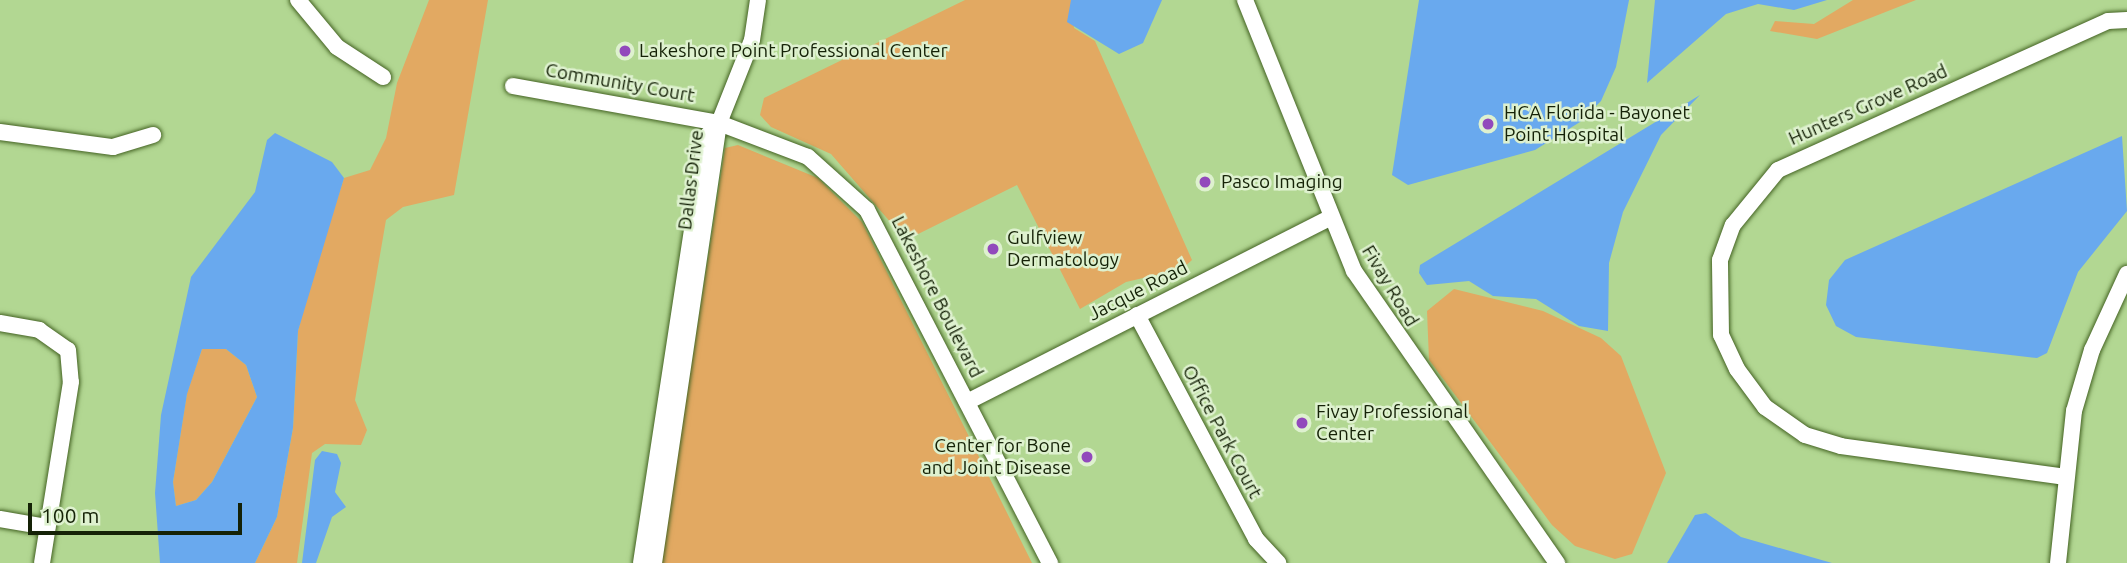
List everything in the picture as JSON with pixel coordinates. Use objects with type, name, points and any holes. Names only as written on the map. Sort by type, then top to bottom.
[{"type":"street","points":[[298,0],[337,47],[383,77]]},
{"type":"street","points":[[719,123],[752,40],[758,0]]},
{"type":"street","name":"Fivay Road","points":[[1245,0],[1329,218],[1354,271],[1429,387],[1557,563]]},
{"type":"street","name":"Hunters Grove Road","points":[[2066,477],[1842,446],[1805,435],[1765,407],[1737,369],[1721,335],[1720,260],[1733,225],[1778,170],[2108,21],[2127,20]]},
{"type":"street","name":"Community Court","points":[[513,86],[719,123]]},
{"type":"street","name":"Lakeshore Boulevard","points":[[719,123],[808,157],[867,210],[1050,563]]},
{"type":"street","name":"Dallas Drive","points":[[641,563],[706,137],[719,123]]},
{"type":"street","name":"Dallas Drive","points":[[654,563],[719,123]]},
{"type":"street","points":[[0,132],[113,147],[153,135]]},
{"type":"street","name":"Jacque Road","points":[[967,402],[1329,218]]},
{"type":"street","points":[[2058,563],[2066,477],[2092,350],[2127,274]]},
{"type":"street","name":"Office Park Court","points":[[1137,315],[1256,539],[1278,563]]},
{"type":"street","points":[[0,323],[39,330],[68,350],[71,382],[43,563]]},
{"type":"street","points":[[0,519],[47,527]]},
{"type":"shaded area","points":[[429,0],[488,0],[454,195],[403,207],[386,220],[355,400],[367,430],[361,445],[325,444],[312,453],[297,563],[255,563],[277,517],[293,428],[298,331],[310,284],[344,178],[370,170],[386,138],[397,83]]},
{"type":"shaded area","points":[[965,0],[1071,0],[1074,28],[1095,41],[1192,260],[1182,269],[1126,282],[1080,309],[1017,185],[906,240],[831,154],[771,127],[760,115],[764,98]]},
{"type":"shaded area","points":[[1853,0],[1916,0],[1817,39],[1770,31],[1775,21],[1814,24]]},
{"type":"shaded area","points":[[738,145],[818,178],[862,222],[1032,563],[661,563],[725,148]]},
{"type":"shaded area","points":[[1454,289],[1543,311],[1601,338],[1621,356],[1666,473],[1632,554],[1615,559],[1575,546],[1552,525],[1429,360],[1427,311]]},
{"type":"shaded area","points":[[202,349],[226,349],[246,365],[257,397],[212,482],[196,500],[176,506],[173,482],[187,393]]},
{"type":"water","points":[[1071,0],[1162,0],[1143,43],[1119,54],[1067,22]]},
{"type":"water","name":"HCA Florida - Bayonet Point Hospital","points":[[1419,0],[1629,0],[1616,67],[1601,101],[1580,122],[1535,150],[1408,185],[1392,175]]},
{"type":"water","points":[[1655,0],[1827,0],[1794,10],[1758,4],[1726,14],[1647,83]]},
{"type":"water","points":[[1700,95],[1661,135],[1623,212],[1609,263],[1608,331],[1579,326],[1536,299],[1493,296],[1469,281],[1427,285],[1419,273],[1420,265]]},
{"type":"water","points":[[275,133],[332,162],[344,178],[298,331],[293,428],[277,517],[255,563],[160,563],[155,493],[161,415],[191,277],[255,192],[267,140]],"holes":[[[202,349],[226,349],[246,365],[257,397],[212,482],[196,500],[176,506],[173,482],[187,394]]]},
{"type":"water","points":[[2122,136],[2127,211],[2078,272],[2047,353],[2037,358],[1856,337],[1836,326],[1826,305],[1829,280],[1845,260]]},
{"type":"water","points":[[322,451],[337,454],[341,463],[335,492],[346,507],[332,517],[316,563],[302,563],[315,460]]},
{"type":"water","points":[[1706,513],[1741,537],[1832,563],[1667,563],[1695,515]]},
{"type":"place","name":"Lakeshore Point Professional Center","points":[[625,51]]},
{"type":"place","name":"HCA Florida - Bayonet Point Hospital","points":[[1488,124]]},
{"type":"place","name":"Pasco Imaging","points":[[1205,182]]},
{"type":"place","name":"Gulfview Dermatology","points":[[993,249]]},
{"type":"place","name":"Fivay Professional Center","points":[[1302,423]]},
{"type":"place","name":"Center for Bone and Joint Disease","points":[[1087,457]]}]
